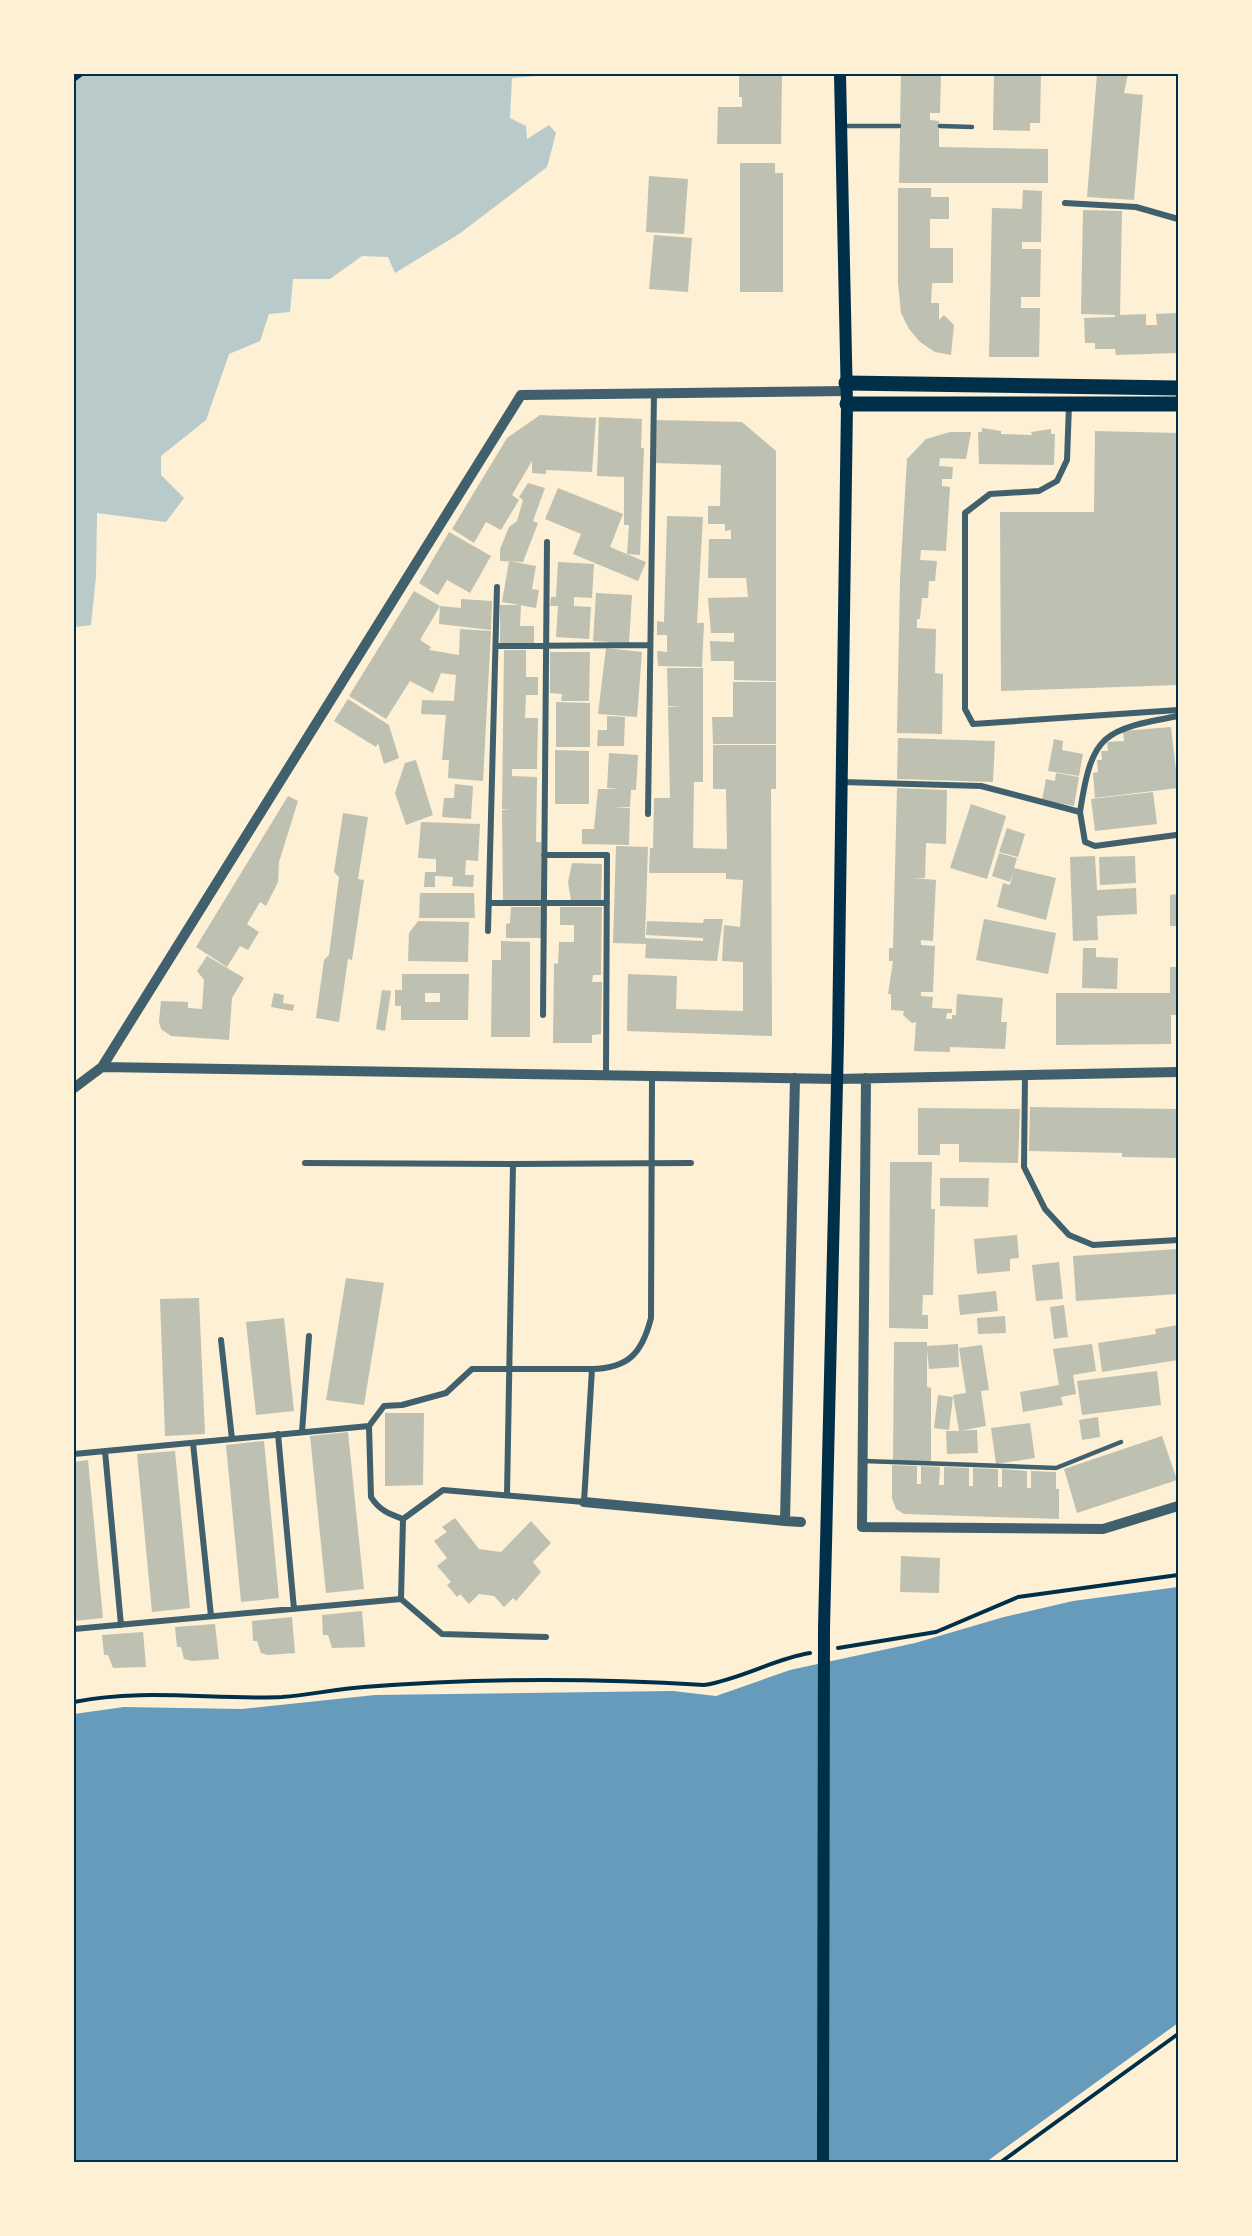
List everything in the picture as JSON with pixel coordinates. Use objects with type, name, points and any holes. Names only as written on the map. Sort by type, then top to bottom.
[{"type":"main road","points":[[823,2163],[824,1628],[837,1079],[847,392],[840,74]]},
{"type":"main road","points":[[847,392],[1179,388]]},
{"type":"main road","points":[[847,392],[1069,405],[1179,404]]},
{"type":"street","points":[[1065,203],[1136,207],[1179,219]]},
{"type":"street","points":[[74,1088],[102,1067],[521,395],[847,392]]},
{"type":"street","points":[[648,814],[654,393]]},
{"type":"street","points":[[1069,405],[1067,460],[1057,481],[1039,491],[990,494],[965,513],[965,709],[973,724],[1179,710]]},
{"type":"street","points":[[543,1015],[547,542]]},
{"type":"street","points":[[488,931],[497,587]]},
{"type":"street","points":[[497,646],[649,645]]},
{"type":"street","points":[[1176,836],[1095,846],[1084,842],[1080,812],[1089,764],[1105,738],[1118,729],[1179,716]]},
{"type":"street","points":[[842,782],[981,786],[1080,812]]},
{"type":"street","points":[[544,855],[607,855],[606,1075]]},
{"type":"street","points":[[489,903],[607,903]]},
{"type":"street","points":[[102,1067],[837,1079],[1179,1072]]},
{"type":"street","points":[[1025,1075],[1024,1167],[1045,1209],[1061,1227],[1069,1235],[1093,1245],[1179,1240]]},
{"type":"street","points":[[402,1519],[376,1506],[371,1497],[369,1426],[384,1406],[402,1405],[446,1393],[472,1368],[614,1368],[631,1358],[639,1349],[651,1318],[652,1076]]},
{"type":"street","points":[[785,1521],[795,1078]]},
{"type":"street","points":[[866,1078],[864,1461],[860,1527],[1103,1529],[1179,1506]]},
{"type":"street","points":[[305,1163],[691,1163]]},
{"type":"street","points":[[507,1495],[513,1164]]},
{"type":"street","points":[[302,1432],[309,1336]]},
{"type":"street","points":[[221,1340],[232,1439]]},
{"type":"street","points":[[584,1502],[592,1369]]},
{"type":"street","points":[[74,1454],[369,1426]]},
{"type":"street","points":[[278,1434],[294,1609]]},
{"type":"street","points":[[193,1443],[211,1616]]},
{"type":"street","points":[[105,1451],[121,1624]]},
{"type":"street","points":[[402,1519],[443,1490],[801,1522]]},
{"type":"street","points":[[400,1599],[402,1519]]},
{"type":"street","points":[[74,1629],[400,1599],[441,1634],[546,1637]]},
{"type":"lane","points":[[841,126],[899,126]]},
{"type":"lane","points":[[939,126],[972,127]]},
{"type":"lane","points":[[864,1461],[1056,1468],[1121,1442]]},
{"type":"path","points":[[74,80],[82,74]]},
{"type":"path","points":[[834,1649],[936,1632],[1018,1597],[1179,1575]]},
{"type":"path","points":[[74,1702],[92,1698],[174,1694],[282,1697],[363,1687],[534,1680],[705,1685],[726,1682],[792,1656],[813,1653]]},
{"type":"path","points":[[1000,2163],[1179,2034]]},
{"type":"shaded area","points":[[74,74],[565,74],[512,78],[510,118],[526,126],[527,139],[549,125],[556,133],[547,167],[459,234],[395,273],[388,257],[362,256],[330,279],[293,279],[290,312],[269,314],[260,341],[229,354],[206,420],[161,456],[161,475],[184,498],[166,522],[97,513],[96,576],[91,625],[74,627]]},
{"type":"water","points":[[1178,1587],[1178,2023],[986,2162],[74,2162],[74,1714],[124,1707],[242,1709],[375,1695],[673,1691],[716,1696],[790,1670],[915,1643],[1004,1617],[1073,1601]]},
{"type":"building","points":[[739,74],[782,74],[781,144],[717,144],[718,107],[742,107],[742,97],[739,97]]},
{"type":"building","points":[[901,74],[941,74],[940,113],[930,113],[930,120],[939,121],[939,147],[1048,149],[1048,183],[899,183]]},
{"type":"building","points":[[994,74],[1041,74],[1040,123],[1030,123],[1030,131],[993,130]]},
{"type":"building","points":[[1097,74],[1128,74],[1124,93],[1143,95],[1134,200],[1087,197]]},
{"type":"building","points":[[740,163],[775,163],[775,173],[783,173],[783,292],[740,292]]},
{"type":"building","points":[[649,176],[688,179],[684,234],[646,232]]},
{"type":"building","points":[[898,188],[931,188],[931,197],[949,197],[949,219],[930,219],[930,248],[953,248],[953,283],[932,283],[931,303],[939,303],[939,320],[944,315],[954,325],[951,355],[935,352],[920,342],[909,329],[901,313],[898,283]]},
{"type":"building","points":[[1023,190],[1042,191],[1041,242],[1022,242],[1022,249],[1041,249],[1040,297],[1021,297],[1021,308],[1040,308],[1039,357],[989,357],[992,208],[1022,209]]},
{"type":"building","points":[[1083,210],[1122,211],[1120,315],[1146,314],[1146,325],[1157,325],[1156,314],[1178,313],[1178,353],[1116,355],[1115,349],[1095,349],[1095,343],[1085,343],[1084,318],[1115,317],[1115,315],[1081,314]]},
{"type":"building","points":[[654,235],[692,238],[688,292],[649,289]]},
{"type":"building","points":[[540,415],[596,418],[592,472],[546,470],[546,474],[532,473],[532,461],[512,495],[519,500],[501,530],[486,522],[474,543],[452,529],[507,438]]},
{"type":"building","points":[[599,417],[642,419],[641,448],[644,448],[640,555],[627,554],[629,525],[624,525],[624,477],[597,476]]},
{"type":"building","points":[[654,420],[742,422],[776,451],[776,681],[734,680],[734,661],[711,661],[710,641],[734,642],[734,633],[711,633],[708,598],[748,597],[746,578],[708,578],[709,539],[731,539],[731,530],[725,531],[725,524],[708,524],[708,506],[720,506],[721,465],[654,463]]},
{"type":"building","points":[[982,428],[1001,431],[1001,434],[1032,435],[1031,432],[1051,429],[1051,434],[1055,434],[1054,465],[979,464],[978,432],[982,432]]},
{"type":"building","points":[[1095,431],[1178,433],[1178,685],[1001,691],[1000,512],[1094,512]]},
{"type":"building","points":[[950,432],[971,432],[966,459],[940,458],[939,466],[953,467],[952,479],[942,479],[942,486],[950,487],[946,551],[921,550],[920,560],[937,561],[935,581],[929,581],[928,598],[922,598],[920,619],[917,619],[917,628],[936,629],[935,673],[943,674],[942,734],[897,733],[900,579],[907,459],[926,439]]},
{"type":"building","points":[[528,483],[545,488],[533,521],[538,523],[523,562],[500,561],[500,549],[509,527],[517,521],[523,500],[519,497]]},
{"type":"building","points":[[558,488],[623,514],[610,547],[646,562],[638,581],[573,554],[581,534],[545,519]]},
{"type":"building","points":[[667,516],[703,517],[697,623],[704,623],[702,667],[658,666],[657,651],[667,652],[667,635],[657,635],[657,621],[664,622]]},
{"type":"building","points":[[449,532],[491,556],[470,593],[447,580],[438,595],[419,583]]},
{"type":"building","points":[[509,561],[536,566],[532,589],[539,590],[536,608],[502,602]]},
{"type":"building","points":[[558,562],[594,564],[592,598],[574,597],[574,606],[591,607],[589,639],[556,637],[558,606],[550,606],[551,597],[556,597]]},
{"type":"building","points":[[414,591],[440,606],[420,640],[431,647],[429,650],[459,655],[460,629],[491,631],[483,781],[448,778],[449,760],[442,760],[446,715],[421,714],[422,700],[454,701],[456,675],[441,673],[433,693],[410,681],[386,719],[349,696]]},
{"type":"building","points":[[596,593],[632,595],[629,643],[593,641]]},
{"type":"building","points":[[461,599],[492,601],[491,630],[439,624],[440,606],[461,608]]},
{"type":"building","points":[[500,605],[521,605],[520,626],[534,626],[534,644],[500,644]]},
{"type":"building","points":[[606,648],[642,652],[637,717],[598,714]]},
{"type":"building","points":[[504,650],[526,650],[526,677],[538,677],[538,695],[526,695],[525,718],[538,718],[537,769],[512,769],[512,776],[537,777],[536,842],[541,842],[541,901],[503,901],[502,810],[511,809],[502,809]]},
{"type":"building","points":[[550,652],[590,652],[589,701],[561,701],[562,694],[550,693]]},
{"type":"building","points":[[667,668],[703,668],[703,782],[694,782],[693,848],[727,849],[726,789],[713,789],[713,745],[776,745],[776,789],[771,789],[772,1036],[627,1031],[628,974],[677,976],[676,1009],[743,1011],[743,962],[722,961],[724,925],[740,927],[743,880],[726,879],[726,873],[649,873],[650,848],[653,848],[654,798],[670,798],[668,707],[683,707],[668,706]]},
{"type":"building","points":[[733,682],[776,682],[776,744],[713,744],[712,717],[733,717]]},
{"type":"building","points":[[348,699],[389,725],[399,758],[384,764],[378,743],[376,747],[334,721]]},
{"type":"building","points":[[556,702],[590,703],[590,747],[556,747]]},
{"type":"building","points":[[607,716],[625,717],[624,746],[597,746],[598,730],[607,730]]},
{"type":"building","points":[[1171,727],[1178,788],[1095,798],[1093,773],[1098,772],[1097,760],[1102,760],[1101,751],[1108,751],[1107,742],[1124,741],[1123,731]]},
{"type":"building","points":[[898,738],[995,741],[993,782],[897,779]]},
{"type":"building","points":[[1054,739],[1063,741],[1062,750],[1083,754],[1079,776],[1048,771]]},
{"type":"building","points":[[555,750],[589,751],[589,804],[555,804]]},
{"type":"building","points":[[609,753],[638,755],[636,790],[631,790],[630,807],[612,807],[630,808],[629,845],[582,844],[582,829],[594,829],[598,789],[619,789],[607,788]]},
{"type":"building","points":[[416,760],[433,815],[406,825],[395,793],[405,763]]},
{"type":"building","points":[[1056,773],[1079,777],[1074,806],[1042,800],[1046,779],[1055,781]]},
{"type":"building","points":[[455,784],[473,786],[471,819],[442,817],[444,798],[454,798]]},
{"type":"building","points":[[897,788],[947,790],[946,844],[926,843],[925,878],[913,878],[936,880],[933,941],[921,940],[921,945],[935,946],[933,992],[921,992],[921,996],[933,997],[932,1008],[952,1009],[952,1013],[947,1013],[946,1019],[952,1019],[952,1015],[956,1015],[957,994],[1003,998],[1001,1022],[1007,1022],[1005,1049],[950,1047],[950,1052],[914,1051],[916,1022],[912,1023],[903,1015],[904,1011],[891,1010],[891,994],[888,994],[893,961],[889,961],[889,948],[893,948]]},
{"type":"building","points":[[1153,792],[1157,824],[1095,831],[1091,799]]},
{"type":"building","points":[[288,796],[298,801],[279,862],[278,882],[266,906],[260,902],[247,924],[259,932],[248,950],[240,946],[227,967],[196,947]]},
{"type":"building","points":[[971,804],[1006,816],[987,879],[950,868]]},
{"type":"building","points":[[343,813],[368,817],[358,879],[364,880],[352,960],[348,959],[339,1022],[316,1018],[324,960],[329,955],[339,877],[334,872]]},
{"type":"building","points":[[421,822],[480,824],[478,861],[466,860],[465,875],[474,875],[473,887],[452,886],[453,877],[435,876],[435,887],[424,887],[425,872],[436,872],[436,859],[418,858]]},
{"type":"building","points":[[1007,828],[1025,834],[1018,857],[999,852]]},
{"type":"building","points":[[616,846],[648,847],[645,938],[703,941],[703,938],[646,935],[647,921],[703,923],[704,919],[723,919],[717,961],[645,958],[646,944],[613,943]]},
{"type":"building","points":[[999,853],[1017,858],[1014,868],[1056,878],[1046,920],[997,907],[1003,883],[1010,885],[1014,870],[1010,882],[992,876]]},
{"type":"building","points":[[1095,856],[1097,890],[1136,888],[1137,914],[1097,916],[1098,940],[1073,941],[1070,857]]},
{"type":"building","points":[[1135,856],[1136,883],[1100,885],[1099,857]]},
{"type":"building","points":[[572,863],[602,864],[601,902],[571,901],[568,882]]},
{"type":"building","points":[[420,893],[474,893],[475,918],[419,918]]},
{"type":"building","points":[[1178,894],[1178,926],[1170,926],[1170,895]]},
{"type":"building","points":[[511,907],[542,907],[542,938],[506,938],[506,924],[510,923]]},
{"type":"building","points":[[560,907],[602,907],[601,975],[593,975],[592,982],[602,982],[601,1034],[592,1035],[592,1043],[553,1043],[554,963],[558,964],[559,942],[574,942],[574,925],[560,925]]},
{"type":"building","points":[[984,919],[1056,933],[1048,974],[976,960]]},
{"type":"building","points":[[418,921],[469,922],[468,962],[408,961],[409,933]]},
{"type":"building","points":[[501,941],[530,942],[530,1037],[491,1037],[492,960],[501,960]]},
{"type":"building","points":[[1083,948],[1096,948],[1096,957],[1118,958],[1117,989],[1082,988]]},
{"type":"building","points":[[207,956],[244,978],[232,998],[229,1040],[171,1036],[161,1029],[159,1022],[161,1001],[188,1002],[188,1008],[202,1009],[204,980],[197,971]]},
{"type":"building","points":[[1170,967],[1178,967],[1178,1015],[1171,1015],[1171,1044],[1056,1045],[1056,993],[1170,993]]},
{"type":"building","points":[[402,974],[469,974],[468,1020],[401,1020],[401,1006],[395,1006],[395,990],[402,990]],"holes":[[[425,993],[440,993],[440,1002],[425,1002]]]},
{"type":"building","points":[[382,990],[391,991],[385,1031],[376,1029]]},
{"type":"building","points":[[274,993],[284,995],[283,1003],[294,1005],[293,1011],[271,1007]]},
{"type":"building","points":[[1030,1107],[1178,1109],[1178,1158],[1122,1157],[1122,1153],[1029,1151]]},
{"type":"building","points":[[918,1108],[1020,1109],[1018,1163],[959,1162],[959,1144],[940,1144],[940,1155],[918,1155]]},
{"type":"building","points":[[890,1162],[932,1162],[931,1209],[935,1209],[933,1295],[923,1295],[922,1315],[928,1315],[928,1329],[889,1328]]},
{"type":"building","points":[[940,1178],[989,1178],[988,1207],[940,1206]]},
{"type":"building","points":[[1017,1235],[1019,1258],[1010,1259],[1010,1271],[977,1274],[974,1239]]},
{"type":"building","points":[[1178,1249],[1178,1294],[1076,1301],[1073,1256]]},
{"type":"building","points":[[1059,1262],[1063,1299],[1036,1301],[1032,1265]]},
{"type":"building","points":[[346,1278],[384,1283],[364,1405],[326,1400]]},
{"type":"building","points":[[996,1291],[998,1311],[960,1315],[958,1295]]},
{"type":"building","points":[[199,1298],[205,1434],[165,1436],[160,1299]]},
{"type":"building","points":[[1064,1305],[1068,1337],[1054,1339],[1050,1307]]},
{"type":"building","points":[[1005,1316],[1006,1333],[978,1334],[977,1318]]},
{"type":"building","points":[[284,1318],[294,1411],[256,1415],[246,1322]]},
{"type":"building","points":[[1178,1325],[1178,1360],[1102,1372],[1098,1343],[1156,1334],[1155,1329]]},
{"type":"building","points":[[894,1342],[927,1342],[927,1346],[958,1344],[959,1367],[929,1369],[927,1350],[927,1387],[931,1388],[931,1461],[893,1461]]},
{"type":"building","points":[[1092,1344],[1096,1371],[1073,1375],[1076,1394],[1061,1397],[1063,1405],[1023,1412],[1020,1392],[1059,1385],[1053,1349]]},
{"type":"building","points":[[982,1345],[989,1390],[981,1391],[986,1426],[959,1431],[953,1395],[966,1393],[959,1348]]},
{"type":"building","points":[[1157,1371],[1161,1405],[1082,1415],[1077,1381]]},
{"type":"building","points":[[938,1395],[953,1397],[949,1430],[934,1428]]},
{"type":"building","points":[[385,1413],[424,1413],[423,1485],[385,1486]]},
{"type":"building","points":[[1098,1417],[1100,1437],[1082,1440],[1079,1420]]},
{"type":"building","points":[[1030,1423],[1035,1458],[996,1464],[991,1428]]},
{"type":"building","points":[[977,1430],[978,1453],[947,1454],[946,1431]]},
{"type":"building","points":[[348,1432],[364,1589],[326,1593],[310,1436]]},
{"type":"building","points":[[1162,1436],[1177,1480],[1077,1513],[1064,1469]]},
{"type":"building","points":[[264,1441],[279,1598],[241,1602],[226,1445]]},
{"type":"building","points":[[175,1451],[190,1608],[152,1612],[137,1454]]},
{"type":"building","points":[[88,1460],[103,1618],[74,1621],[74,1462]]},
{"type":"building","points":[[892,1465],[917,1466],[917,1484],[921,1484],[921,1466],[940,1467],[939,1485],[944,1485],[944,1467],[969,1468],[969,1486],[973,1486],[973,1468],[998,1469],[998,1487],[1002,1487],[1002,1469],[1027,1471],[1027,1488],[1031,1488],[1031,1471],[1056,1472],[1056,1489],[1059,1489],[1059,1519],[904,1514],[896,1509],[892,1498]]},
{"type":"building","points":[[455,1518],[479,1549],[501,1552],[531,1521],[551,1543],[533,1562],[541,1572],[516,1601],[513,1598],[504,1607],[494,1596],[479,1594],[469,1604],[460,1594],[457,1597],[447,1585],[451,1582],[437,1566],[447,1558],[434,1541],[447,1532],[442,1527]]},
{"type":"building","points":[[901,1556],[940,1558],[939,1593],[900,1592]]},
{"type":"building","points":[[362,1611],[365,1647],[332,1648],[328,1635],[323,1635],[322,1615]]},
{"type":"building","points":[[292,1617],[295,1653],[268,1655],[261,1653],[257,1641],[253,1641],[252,1621]]},
{"type":"building","points":[[215,1624],[219,1659],[192,1661],[184,1659],[181,1647],[177,1647],[175,1627]]},
{"type":"building","points":[[143,1632],[146,1667],[113,1668],[108,1655],[104,1655],[102,1635]]}]
